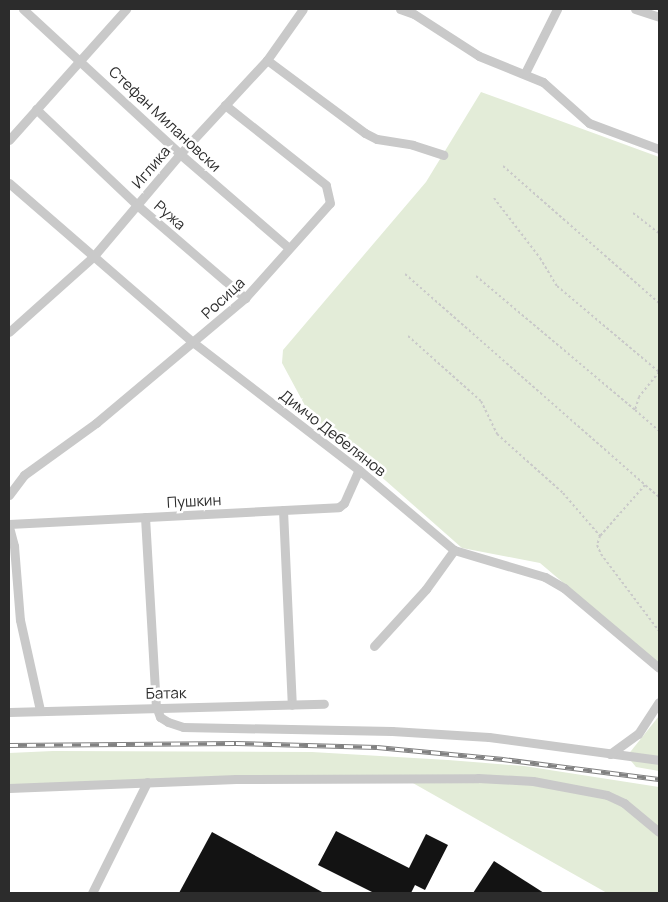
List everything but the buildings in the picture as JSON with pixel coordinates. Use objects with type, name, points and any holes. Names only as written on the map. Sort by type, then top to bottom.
[{"type":"street","name":"Стефан Милановски","points":[[24,9],[80,59],[180,154],[290,248]]},
{"type":"street","points":[[9,140],[126,9]]},
{"type":"street","name":"Иглика","points":[[9,332],[93,257],[180,154],[267,60],[303,9]]},
{"type":"street","points":[[400,9],[414,14],[479,56],[525,73],[543,82],[589,123],[659,149]]},
{"type":"street","points":[[525,73],[556,9]]},
{"type":"street","points":[[635,9],[659,17]]},
{"type":"street","points":[[267,60],[365,133],[377,139],[422,147],[443,155]]},
{"type":"street","name":"Росица","points":[[9,495],[24,475],[51,459],[194,343],[246,298],[330,203],[330,191],[326,185],[225,105]]},
{"type":"street","name":"Ружа","points":[[36,109],[137,205],[246,298]]},
{"type":"street","name":"Димчо Дебелянов","points":[[9,184],[194,343],[359,470],[454,550],[545,577],[564,588],[659,668]]},
{"type":"street","name":"Пушкин","points":[[9,525],[339,507],[344,503],[359,470]]},
{"type":"street","points":[[284,510],[292,705]]},
{"type":"street","points":[[146,517],[156,706],[160,716],[183,727],[392,731],[489,737],[659,760]]},
{"type":"street","points":[[9,525],[14,546],[20,620],[40,710]]},
{"type":"street","points":[[374,646],[426,589],[454,550]]},
{"type":"street","points":[[610,754],[638,734],[659,702]]},
{"type":"street","name":"Батак","points":[[9,712],[156,706],[324,704]]},
{"type":"street","points":[[9,788],[147,782],[478,778],[533,781],[607,795],[624,803],[659,832]]},
{"type":"street","points":[[92,893],[147,782]]},
{"type":"path","points":[[503,166],[659,303]]},
{"type":"path","points":[[494,198],[540,258],[556,286],[659,372],[639,397],[635,410]]},
{"type":"path","points":[[633,213],[659,234]]},
{"type":"path","points":[[405,274],[659,497]]},
{"type":"path","points":[[476,276],[659,431]]},
{"type":"path","points":[[408,336],[481,401],[497,434],[563,493],[600,536]]},
{"type":"path","points":[[645,485],[600,536],[597,545],[601,554],[659,631]]},
{"type":"green space","points":[[481,92],[659,157],[659,664],[540,563],[462,548],[309,413],[282,363],[283,350],[426,182]]},
{"type":"green space","points":[[659,716],[659,771],[636,767],[627,756]]},
{"type":"green space","points":[[53,751],[312,752],[448,760],[524,766],[659,787],[659,893],[607,893],[404,778],[9,788],[9,753]]},
{"type":"railway","points":[[9,745],[236,743],[377,747],[503,759],[659,779]]}]
